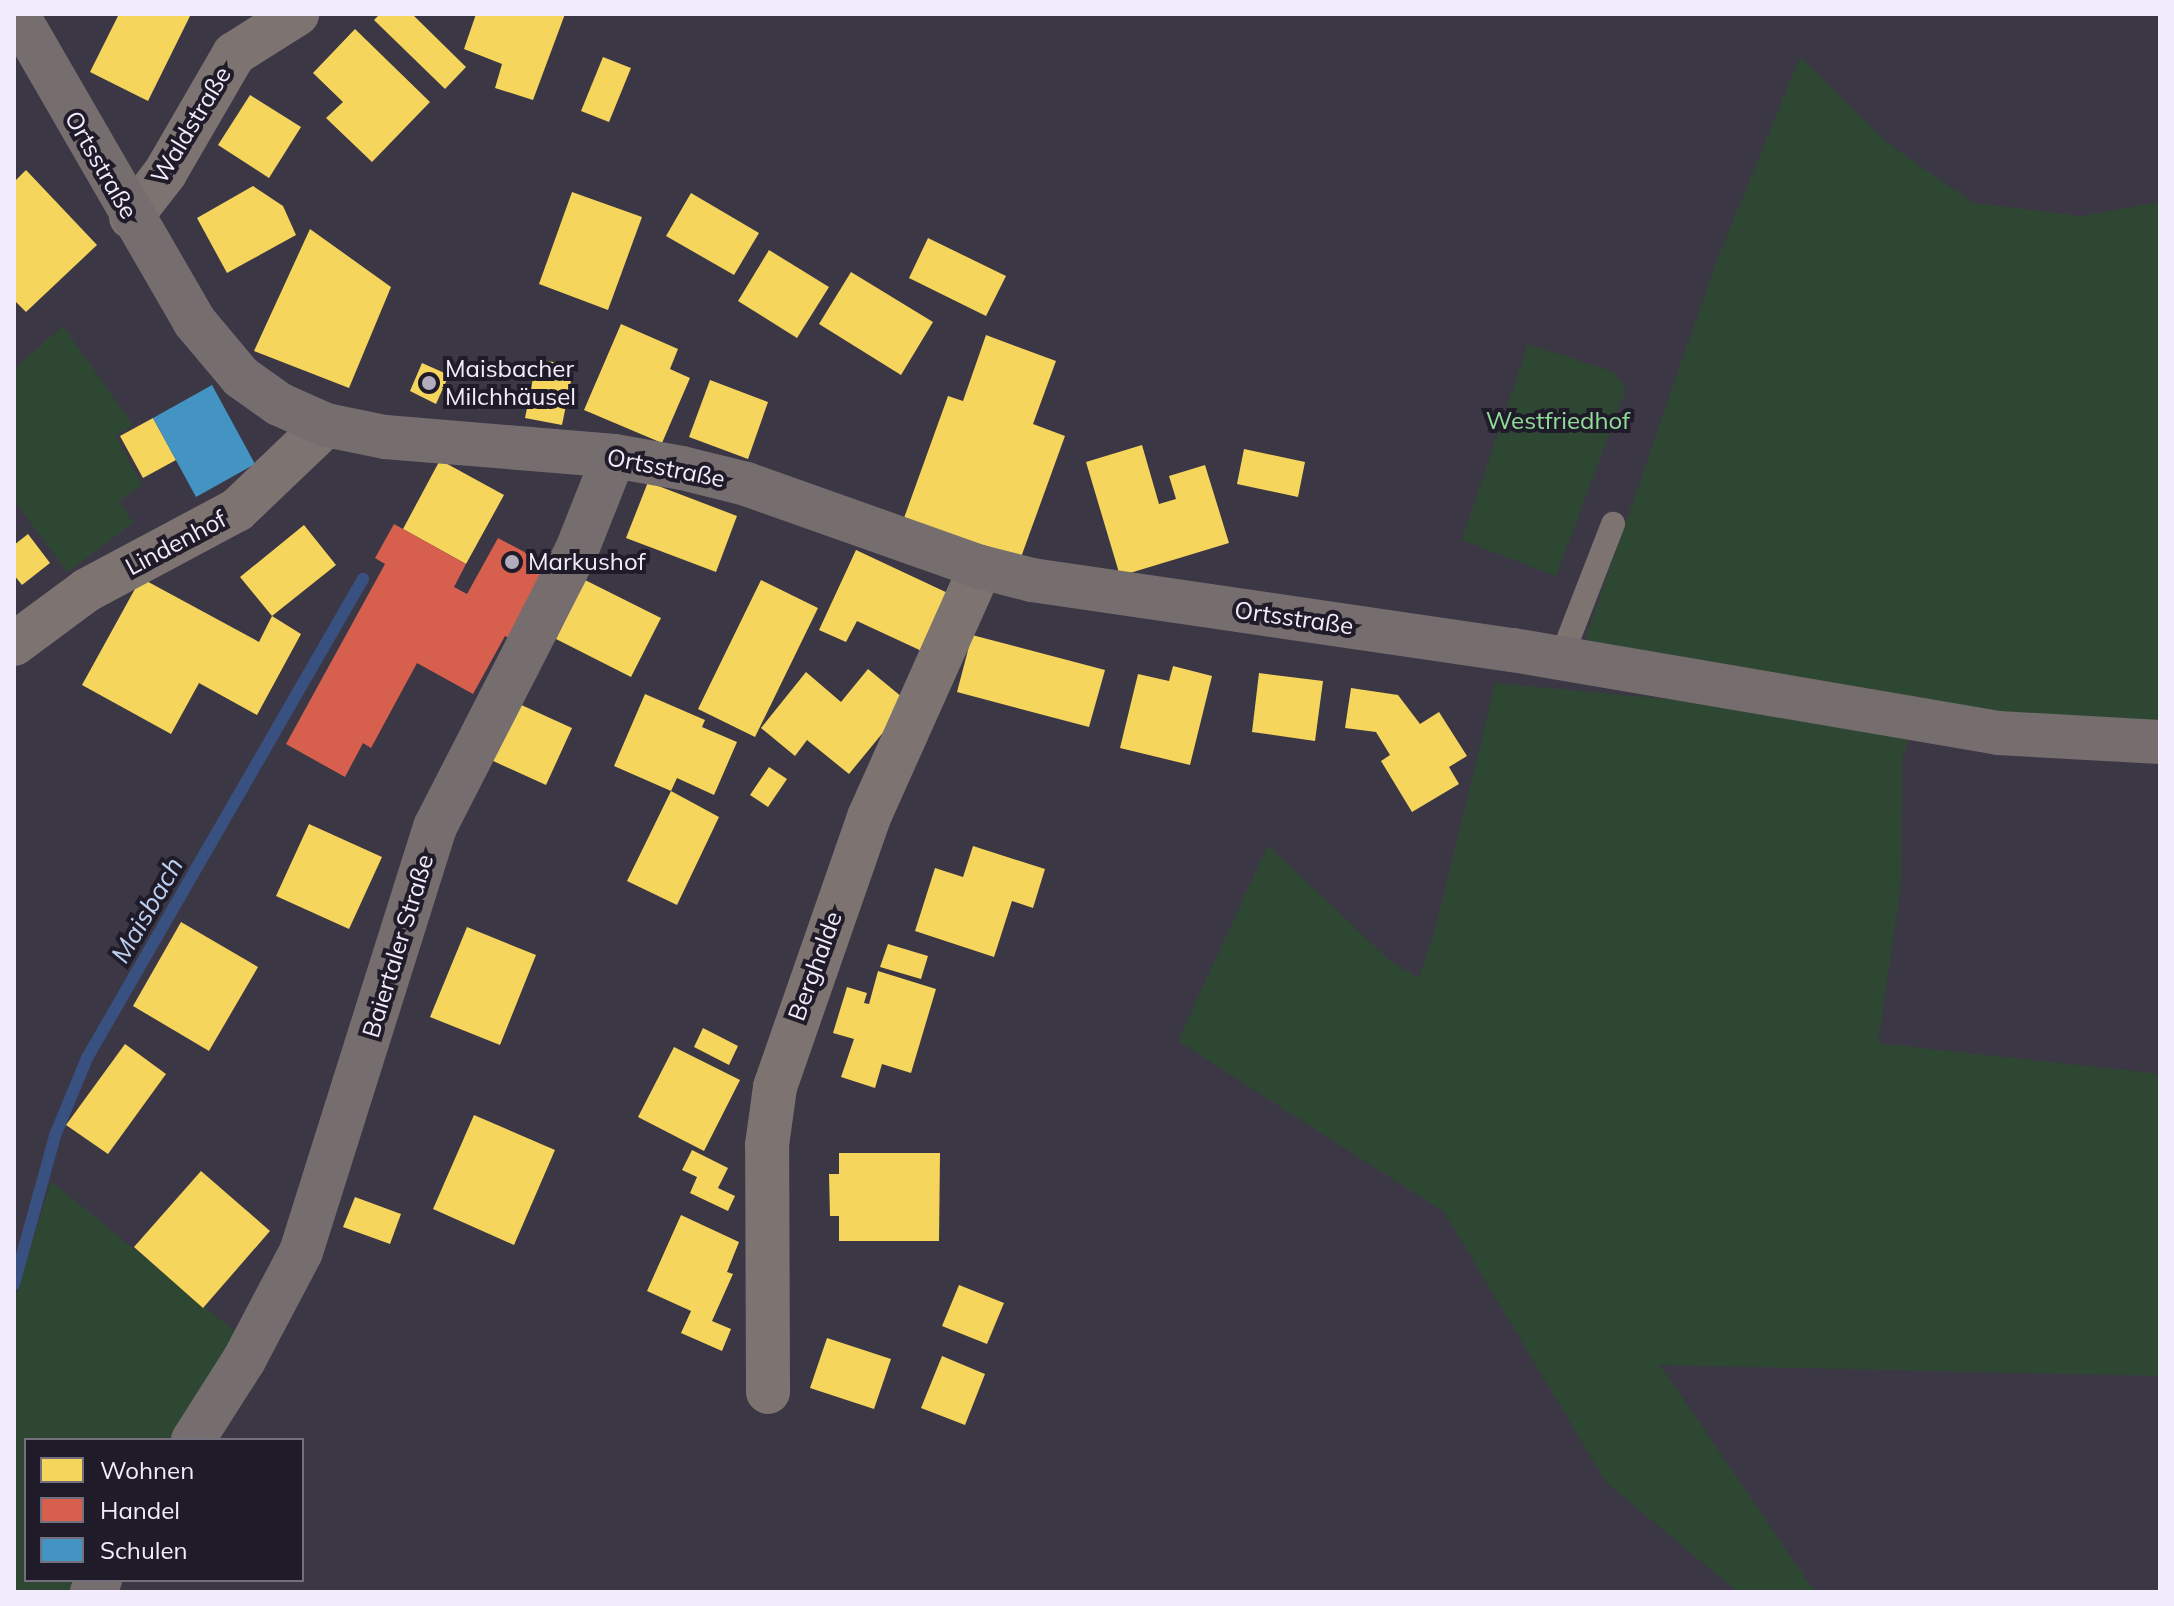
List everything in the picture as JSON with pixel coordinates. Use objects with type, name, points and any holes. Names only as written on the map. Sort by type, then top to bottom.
[{"type":"street","name":"Ortsstraße","points":[[17,14],[131,217],[194,321],[241,377],[279,404],[326,425],[385,437],[614,456],[746,484],[981,567],[1032,580],[1513,650],[1998,733],[2160,742]]},
{"type":"street","name":"Waldstraße","points":[[131,217],[165,173],[234,54],[297,14]]},
{"type":"street","name":"Lindenhof","points":[[14,644],[87,590],[237,510],[326,425]]},
{"type":"street","name":"Baiertaler Straße","points":[[194,1438],[244,1360],[301,1252],[435,827],[576,552],[614,456]]},
{"type":"street","name":"Berghalde","points":[[768,1392],[767,1145],[775,1087],[869,817],[981,567]]},
{"type":"lane","points":[[1561,658],[1613,524]]},
{"type":"green space","points":[[1800,57],[1889,144],[1973,203],[2081,216],[2160,202],[2160,723],[1984,710],[1585,640],[1715,265]]},
{"type":"green space","points":[[63,326],[133,425],[116,436],[142,485],[119,501],[133,523],[67,572],[14,500],[14,369]]},
{"type":"green space","name":"Westfriedhof","points":[[1528,344],[1614,372],[1626,389],[1556,576],[1462,540]]},
{"type":"green space","points":[[1495,683],[1711,703],[1910,735],[1902,759],[1901,885],[1878,1043],[2160,1074],[2160,1376],[1660,1365],[1815,1592],[1738,1592],[1606,1482],[1444,1212],[1178,1041],[1268,845],[1389,960],[1419,978],[1438,919]]},
{"type":"green space","points":[[51,1181],[244,1339],[178,1438],[24,1438],[24,1582],[85,1582],[78,1592],[14,1592],[14,1302]]},
{"type":"building: Wohnen","points":[[119,14],[191,14],[148,101],[90,72]]},
{"type":"building: Wohnen","points":[[380,14],[412,14],[466,67],[445,89],[374,20]]},
{"type":"building: Wohnen","points":[[476,14],[565,14],[533,100],[495,88],[502,64],[464,49]]},
{"type":"building: Wohnen","points":[[355,29],[430,102],[372,162],[326,118],[343,102],[313,73]]},
{"type":"building: Wohnen","points":[[603,57],[631,68],[609,122],[581,111]]},
{"type":"building: Wohnen","points":[[250,95],[301,127],[269,178],[218,145]]},
{"type":"building: Wohnen","points":[[26,170],[97,245],[26,312],[14,300],[14,182]]},
{"type":"building: Wohnen","points":[[253,186],[283,206],[296,235],[227,273],[197,218]]},
{"type":"building: Wohnen","points":[[572,192],[642,217],[608,310],[539,284]]},
{"type":"building: Wohnen","points":[[691,193],[759,233],[734,275],[666,236]]},
{"type":"building: Wohnen","points":[[310,229],[391,287],[349,388],[254,351]]},
{"type":"building: Wohnen","points":[[928,238],[1006,276],[986,316],[909,278]]},
{"type":"building: Wohnen","points":[[769,250],[829,287],[797,338],[738,301]]},
{"type":"building: Wohnen","points":[[851,272],[933,322],[901,375],[819,324]]},
{"type":"building: Wohnen","points":[[621,324],[678,349],[670,369],[690,378],[662,443],[584,410]]},
{"type":"building: Wohnen","points":[[986,335],[1056,361],[1033,424],[1065,436],[1020,560],[904,518],[948,396],[963,401]]},
{"type":"building: Wohnen","points":[[537,359],[574,366],[562,425],[525,418]]},
{"type":"building: Wohnen","name":"Maisbacher Milchhäusel","points":[[422,363],[449,375],[436,404],[410,391]]},
{"type":"building: Wohnen","points":[[710,380],[768,402],[748,459],[689,437]]},
{"type":"building: Wohnen","points":[[153,418],[176,460],[143,478],[120,436]]},
{"type":"building: Wohnen","points":[[1142,445],[1159,504],[1176,499],[1169,476],[1205,465],[1229,543],[1120,576],[1086,462]]},
{"type":"building: Wohnen","points":[[1244,449],[1305,462],[1298,497],[1237,484]]},
{"type":"building: Wohnen","points":[[440,460],[504,495],[466,564],[403,529]]},
{"type":"building: Wohnen","points":[[648,482],[737,516],[716,572],[626,538]]},
{"type":"building: Wohnen","points":[[304,525],[336,565],[272,616],[240,577]]},
{"type":"building: Wohnen","points":[[28,534],[50,563],[22,585],[14,575],[14,545]]},
{"type":"building: Wohnen","points":[[856,550],[952,595],[926,653],[857,621],[846,642],[819,630]]},
{"type":"building: Wohnen","points":[[141,578],[259,642],[272,616],[301,634],[257,715],[199,683],[171,734],[82,685]]},
{"type":"building: Wohnen","points":[[585,580],[661,618],[631,677],[556,639]]},
{"type":"building: Wohnen","points":[[761,580],[818,608],[755,737],[698,709]]},
{"type":"building: Wohnen","points":[[972,635],[1105,670],[1089,727],[957,692]]},
{"type":"building: Wohnen","points":[[1173,666],[1212,676],[1190,765],[1120,748],[1138,674],[1169,681]]},
{"type":"building: Wohnen","points":[[868,669],[908,702],[849,774],[807,740],[795,756],[761,728],[806,672],[841,702]]},
{"type":"building: Wohnen","points":[[1259,673],[1323,681],[1315,741],[1252,732]]},
{"type":"building: Wohnen","points":[[1351,688],[1398,695],[1420,724],[1439,712],[1467,756],[1449,767],[1459,784],[1412,812],[1381,761],[1390,755],[1376,732],[1345,728]]},
{"type":"building: Wohnen","points":[[645,694],[705,720],[702,727],[737,742],[714,795],[677,778],[671,791],[614,766]]},
{"type":"building: Wohnen","points":[[517,703],[572,728],[546,785],[491,760]]},
{"type":"building: Wohnen","points":[[769,767],[787,779],[768,807],[750,795]]},
{"type":"building: Wohnen","points":[[671,791],[719,817],[677,905],[627,881]]},
{"type":"building: Wohnen","points":[[309,824],[382,857],[349,929],[276,896]]},
{"type":"building: Wohnen","points":[[973,846],[1045,869],[1033,908],[1012,901],[994,957],[915,931],[935,868],[963,877]]},
{"type":"building: Wohnen","points":[[181,922],[258,967],[209,1051],[133,1006]]},
{"type":"building: Wohnen","points":[[467,927],[536,955],[500,1045],[430,1017]]},
{"type":"building: Wohnen","points":[[888,944],[928,956],[921,979],[880,967]]},
{"type":"building: Wohnen","points":[[878,971],[936,989],[911,1073],[882,1064],[875,1088],[841,1077],[854,1039],[833,1033],[847,987],[867,993],[864,1003],[869,1004]]},
{"type":"building: Wohnen","points":[[703,1028],[738,1046],[729,1065],[694,1047]]},
{"type":"building: Wohnen","points":[[125,1044],[166,1074],[108,1154],[66,1125]]},
{"type":"building: Wohnen","points":[[674,1047],[740,1080],[704,1151],[638,1117]]},
{"type":"building: Wohnen","points":[[474,1115],[555,1150],[514,1245],[433,1209]]},
{"type":"building: Wohnen","points":[[692,1150],[728,1168],[718,1188],[735,1196],[728,1211],[690,1193],[697,1177],[682,1170]]},
{"type":"building: Wohnen","points":[[839,1153],[940,1153],[939,1241],[839,1241],[839,1216],[830,1216],[829,1174],[839,1174]]},
{"type":"building: Wohnen","points":[[201,1171],[270,1231],[203,1308],[134,1247]]},
{"type":"building: Wohnen","points":[[355,1197],[401,1214],[390,1244],[343,1227]]},
{"type":"building: Wohnen","points":[[681,1215],[739,1242],[727,1272],[733,1274],[712,1321],[731,1329],[722,1351],[681,1333],[691,1311],[647,1291]]},
{"type":"building: Wohnen","points":[[959,1285],[1004,1303],[987,1344],[942,1326]]},
{"type":"building: Wohnen","points":[[827,1338],[891,1359],[874,1409],[810,1388]]},
{"type":"building: Wohnen","points":[[942,1356],[985,1374],[965,1425],[921,1408]]},
{"type":"building: Handel","points":[[394,524],[466,564],[454,587],[467,594],[498,538],[545,563],[511,639],[505,636],[473,694],[417,663],[371,748],[363,743],[345,777],[286,744],[385,564],[375,558]]},
{"type":"building: Schulen","points":[[212,385],[255,464],[196,497],[153,418]]},
{"type":"waterway","name":"Maisbach","points":[[14,1284],[56,1133],[87,1058],[363,579]]},
{"type":"place","name":"Maisbacher Milchhäusel","points":[[429,383]]},
{"type":"place","name":"Markushof","points":[[512,562]]}]
